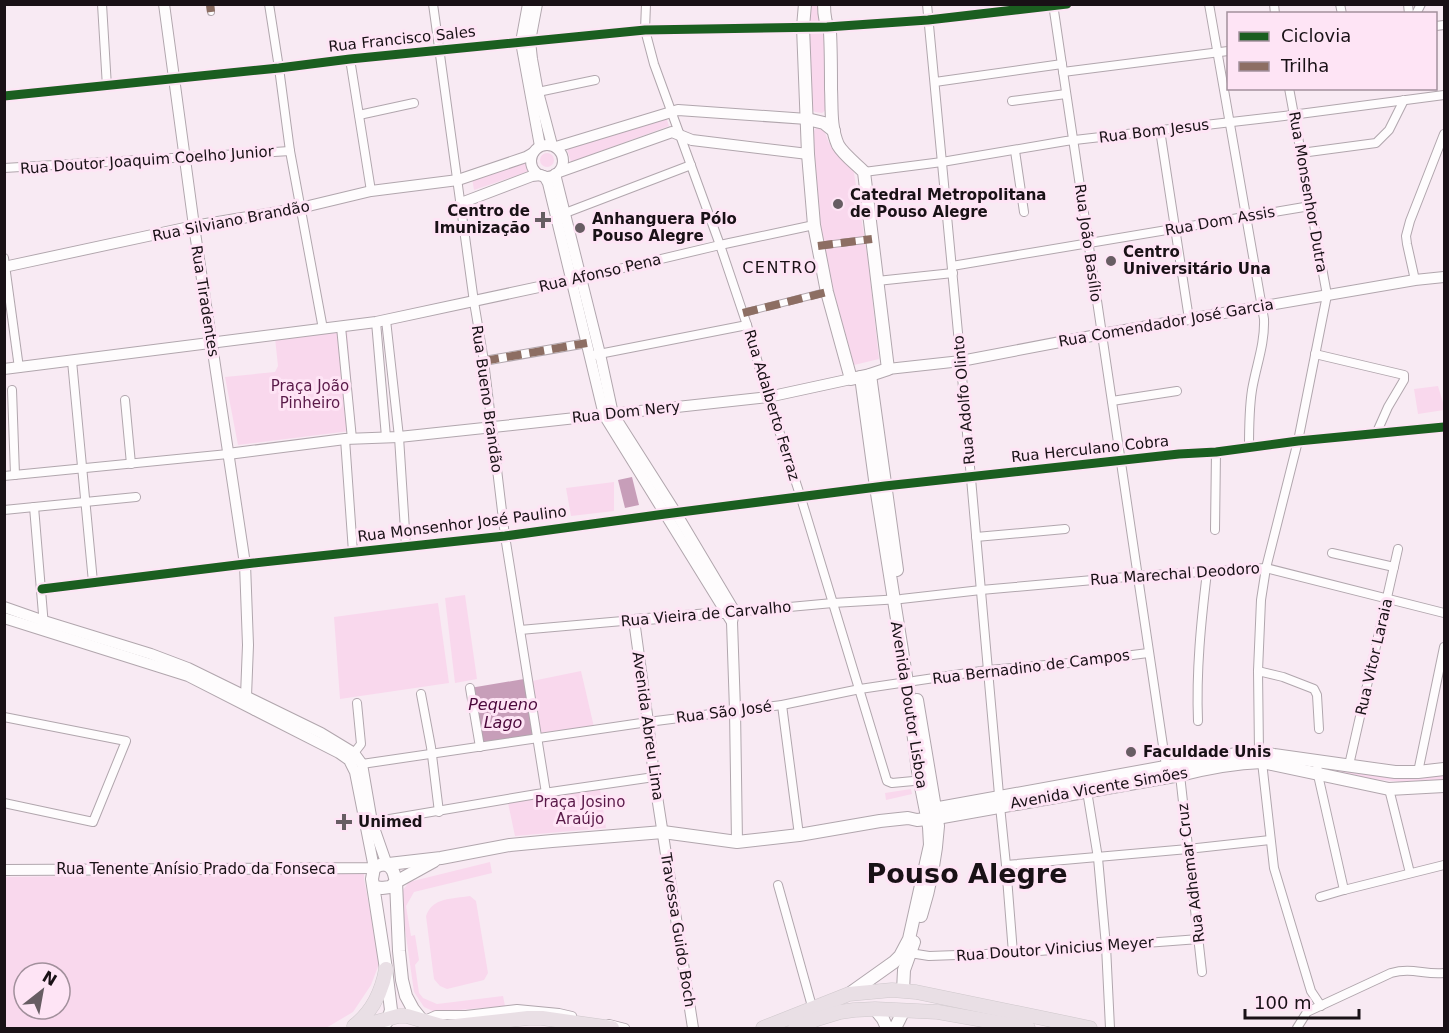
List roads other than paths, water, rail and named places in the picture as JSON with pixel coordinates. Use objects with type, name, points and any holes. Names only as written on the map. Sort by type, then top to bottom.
[{"type":"highway","points":[[350,1029],[365,1017],[375,1001],[384,983],[386,969]]},
{"type":"highway","points":[[764,1029],[849,994],[899,991],[916,992],[1033,1025]]},
{"type":"highway","points":[[795,1029],[840,1012],[875,1009],[938,1012],[1033,1025],[1090,1029]]},
{"type":"highway","points":[[355,1029],[385,1024],[398,1016],[407,1016],[425,1024],[447,1027],[542,1018],[612,1029]]},
{"type":"main road","name":"Avenida Doutor Lisboa","points":[[804,4],[808,154],[814,225],[827,292],[861,377],[925,780],[931,814],[938,826],[929,890],[907,951],[899,991]]},
{"type":"main road","points":[[824,4],[827,27],[830,32],[834,131],[844,153],[864,172],[888,369],[861,377]]},
{"type":"main road","points":[[807,115],[824,115],[832,111]]},
{"type":"main road","points":[[807,115],[834,131]]},
{"type":"main road","name":"Avenida Vicente Simões","points":[[441,858],[510,844],[663,832],[737,842],[799,835],[880,821],[908,818],[917,820],[931,814],[1166,766],[1232,755],[1260,757],[1318,775],[1389,789],[1444,786]]},
{"type":"main road","name":"Avenida Vicente Simões","points":[[1000,801],[1087,791],[1180,775],[1274,755],[1395,772],[1444,769]]},
{"type":"main road","points":[[385,1024],[391,1011],[372,874],[380,867],[441,858]]},
{"type":"main road","points":[[374,886],[390,887],[441,858]]},
{"type":"main road","points":[[380,867],[392,867],[394,871],[402,980],[406,996],[425,1024]]},
{"type":"main road","points":[[849,994],[907,951]]},
{"type":"main road","points":[[875,1009],[887,1029]]},
{"type":"main road","points":[[895,1029],[898,1010]]},
{"type":"street","points":[[102,4],[107,87]]},
{"type":"street","name":"Rua Tiradentes","points":[[164,4],[184,158],[245,564],[248,645],[246,696]]},
{"type":"street","points":[[210,4],[211,12]]},
{"type":"street","points":[[269,4],[290,151],[322,329]]},
{"type":"street","name":"Rua Bueno Brandão","points":[[433,4],[484,362],[505,536],[546,793]]},
{"type":"street","points":[[528,4],[526,41],[537,150]]},
{"type":"street","points":[[537,4],[526,41],[554,146],[561,152],[563,158],[563,165],[550,174],[548,183],[561,215],[609,414],[703,566],[731,616],[737,842]]},
{"type":"street","name":"Rua Adalberto Ferraz","points":[[646,4],[645,30],[654,64],[747,325],[887,780],[892,783],[925,780]]},
{"type":"street","name":"Rua Adolfo Olinto","points":[[927,4],[1013,953]]},
{"type":"street","name":"Rua Francisco Sales","points":[[4,96],[645,30],[827,27],[928,20],[1067,4]]},
{"type":"street","points":[[1209,4],[1264,331],[1252,391],[1249,448]]},
{"type":"street","name":"Rua João Basílio","points":[[1053,5],[1166,766]]},
{"type":"street","points":[[935,82],[1227,51]]},
{"type":"street","points":[[350,59],[371,191]]},
{"type":"street","points":[[538,92],[595,80]]},
{"type":"street","name":"Rua Monsenhor Dutra","points":[[1289,90],[1327,295]]},
{"type":"street","points":[[1012,101],[1066,94]]},
{"type":"street","name":"Rua Bom Jesus","points":[[864,172],[942,162],[1073,140],[1444,95]]},
{"type":"street","points":[[1301,153],[1376,142],[1389,130],[1404,100]]},
{"type":"street","points":[[359,114],[414,103]]},
{"type":"street","points":[[550,174],[536,171],[532,166],[532,159],[537,150],[546,145],[554,146],[671,111],[807,115]]},
{"type":"street","points":[[1160,130],[1189,319]]},
{"type":"street","points":[[461,203],[532,176],[550,174],[672,132],[692,140],[808,154]]},
{"type":"street","points":[[1415,280],[1406,236],[1444,134]]},
{"type":"street","name":"Rua Silviano Brandão","points":[[5,264],[301,207],[371,191],[458,180],[526,158],[537,150]]},
{"type":"street","points":[[1015,150],[1024,212]]},
{"type":"street","name":"Rua Doutor Joaquim Coelho Junior","points":[[4,168],[290,151]]},
{"type":"street","points":[[561,215],[691,165]]},
{"type":"street","name":"Rua Dom Assis","points":[[878,281],[952,270],[1088,243],[1310,206]]},
{"type":"street","name":"Rua Afonso Pena","points":[[381,321],[814,225]]},
{"type":"street","points":[[818,246],[872,239]]},
{"type":"street","points":[[5,264],[19,368]]},
{"type":"street","name":"Rua Comendador José Garcia","points":[[888,369],[961,361],[1102,334],[1415,280],[1444,277]]},
{"type":"street","points":[[576,279],[587,343],[595,355]]},
{"type":"street","points":[[743,313],[827,292]]},
{"type":"street","points":[[1321,1006],[1311,991],[1274,868],[1260,757],[1258,671],[1261,600],[1266,567],[1298,441],[1327,295]]},
{"type":"street","points":[[4,369],[381,321]]},
{"type":"street","points":[[381,321],[399,436],[406,546]]},
{"type":"street","points":[[381,321],[386,437]]},
{"type":"street","points":[[595,355],[747,325]]},
{"type":"street","points":[[341,327],[353,552]]},
{"type":"street","points":[[484,362],[587,343]]},
{"type":"street","points":[[1315,354],[1405,376],[1376,434]]},
{"type":"street","points":[[72,361],[93,582]]},
{"type":"street","name":"Rua Dom Nery","points":[[399,436],[768,397],[861,377]]},
{"type":"street","points":[[12,390],[15,475]]},
{"type":"street","points":[[1112,401],[1177,391]]},
{"type":"street","points":[[125,400],[131,464]]},
{"type":"street","name":"Rua Herculano Cobra","points":[[880,487],[1444,427]]},
{"type":"street","points":[[4,476],[228,454],[348,439],[399,436]]},
{"type":"street","points":[[1215,530],[1216,452]]},
{"type":"street","name":"Rua Monsenhor José Paulino","points":[[42,589],[505,536],[880,487]]},
{"type":"street","points":[[4,510],[136,496]]},
{"type":"street","points":[[34,507],[44,626]]},
{"type":"street","points":[[976,537],[1065,529]]},
{"type":"street","name":"Rua Vitor Laraia","points":[[1349,765],[1398,549]]},
{"type":"street","points":[[1332,553],[1394,567]]},
{"type":"street","name":"Rua Marechal Deodoro","points":[[897,599],[1138,576],[1266,567],[1444,613]]},
{"type":"street","points":[[1198,721],[1199,641],[1207,572]]},
{"type":"street","name":"Rua Vieira de Carvalho","points":[[520,630],[634,620],[731,616],[833,603],[897,599]]},
{"type":"street","points":[[4,607],[44,626]]},
{"type":"street","points":[[4,618],[44,626],[188,668],[321,733],[354,753],[362,764],[380,867]]},
{"type":"street","name":"Avenida Abreu Lima","points":[[634,620],[663,832]]},
{"type":"street","points":[[1418,772],[1444,647]]},
{"type":"street","name":"Rua Bernadino de Campos","points":[[910,682],[988,670],[1148,653]]},
{"type":"street","points":[[150,658],[350,760],[380,867]]},
{"type":"street","points":[[1258,671],[1314,689],[1317,694],[1319,729]]},
{"type":"street","name":"Rua São José","points":[[362,764],[648,722],[782,705],[860,689],[910,682]]},
{"type":"street","points":[[470,688],[480,747]]},
{"type":"street","points":[[421,694],[432,754],[439,812]]},
{"type":"street","points":[[246,696],[257,712]]},
{"type":"street","points":[[354,753],[361,744],[357,703]]},
{"type":"street","points":[[782,705],[799,835]]},
{"type":"street","points":[[4,717],[126,741],[93,822],[4,803]]},
{"type":"street","points":[[1317,761],[1318,775],[1344,890]]},
{"type":"street","name":"Rua Adhemar Cruz","points":[[1180,775],[1202,972]]},
{"type":"street","points":[[372,822],[654,777]]},
{"type":"street","points":[[1389,789],[1410,873]]},
{"type":"street","points":[[1087,791],[1098,858],[1106,946],[1110,1029]]},
{"type":"street","name":"Travessa Guido Boch","points":[[663,832],[693,1029]]},
{"type":"street","points":[[1006,865],[1270,840]]},
{"type":"street","points":[[1320,897],[1444,865]]},
{"type":"street","name":"Rua Tenente Anísio Prado da Fonseca","points":[[4,870],[380,867]]},
{"type":"street","points":[[778,885],[813,1010]]},
{"type":"street","name":"Rua Doutor Vinicius Meyer","points":[[907,951],[929,956],[1013,953],[1199,939]]},
{"type":"street","points":[[1307,1012],[1391,973],[1402,970],[1444,973]]},
{"type":"street","points":[[1297,1029],[1307,1012],[1311,991]]},
{"type":"street","points":[[425,1024],[436,1015],[466,1015],[517,1009],[559,1013],[625,1029]]},
{"type":"water","points":[[632,477],[639,505],[625,508],[618,480]]},
{"type":"water","name":"Pequeno Lago","points":[[524,679],[537,739],[480,747],[470,688]]},
{"type":"place","name":"Catedral Metropolitana de Pouso Alegre","points":[[838,204]]},
{"type":"place","name":"Centro de Imunização","points":[[543,220]]},
{"type":"place","name":"Anhanguera Pólo Pouso Alegre","points":[[580,228]]},
{"type":"place","name":"Centro Universitário Una","points":[[1111,261]]},
{"type":"place","name":"Faculdade Unis","points":[[1131,752]]},
{"type":"place","name":"Unimed","points":[[344,822]]},
{"type":"district","name":"CENTRO","points":[[780,267]]},
{"type":"district","name":"Pouso Alegre","points":[[967,873]]},
{"type":"park label","name":"Praça João Pinheiro","points":[[310,394]]},
{"type":"park label","name":"Praça Josino Araújo","points":[[580,810]]}]
